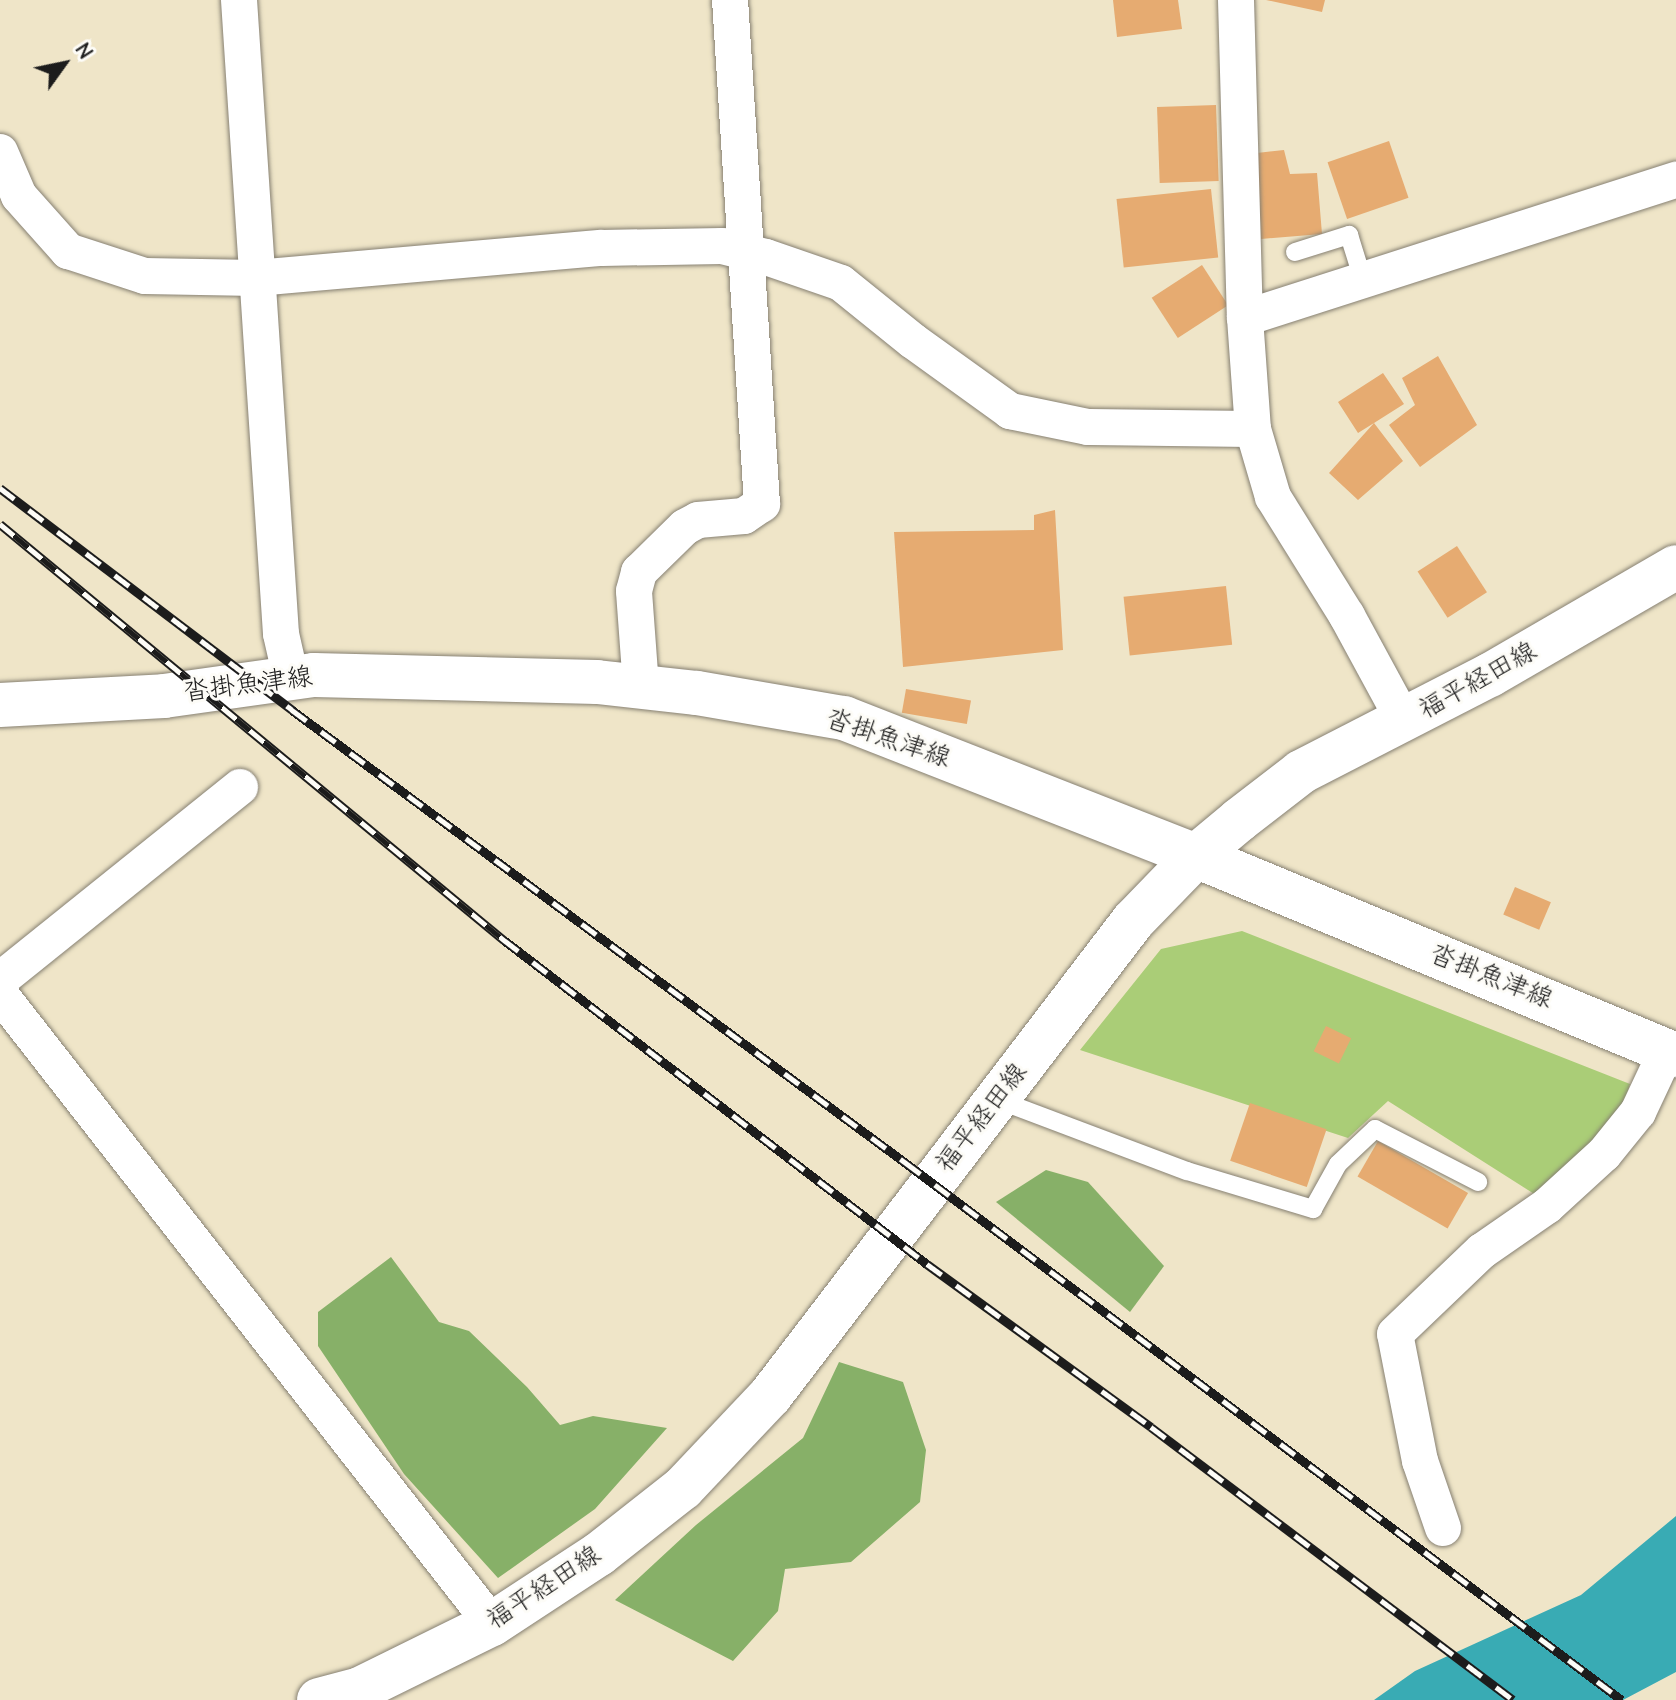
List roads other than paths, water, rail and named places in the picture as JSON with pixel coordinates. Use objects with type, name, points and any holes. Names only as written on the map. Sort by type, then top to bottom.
[{"type":"main road","name":"福平経田線","points":[[319,1700],[360,1689],[492,1624],[599,1554],[683,1488],[770,1396],[1133,921],[1196,856],[1301,772],[1404,721],[1676,567]]},
{"type":"main road","name":"沓掛魚津線","points":[[1,707],[164,696],[314,675],[597,682],[844,718],[1196,856],[1671,1052]]},
{"type":"street","points":[[239,0],[281,634],[291,678]]},
{"type":"street","points":[[641,687],[634,591],[639,572],[685,527],[698,520],[744,516],[762,504],[749,253],[730,0]]},
{"type":"street","points":[[1236,0],[1245,318],[1253,429],[1273,497],[1347,616],[1404,721]]},
{"type":"street","points":[[0,152],[19,196],[68,251],[145,276],[256,278],[602,248],[722,246],[841,283],[913,341],[1010,411],[1088,427],[1253,429]]},
{"type":"street","points":[[1245,318],[1676,180]]},
{"type":"street","points":[[0,980],[240,787]]},
{"type":"street","points":[[0,994],[492,1624]]},
{"type":"street","points":[[1443,1528],[1420,1461],[1395,1334],[1482,1251],[1547,1206],[1604,1154],[1638,1112],[1671,1052]]},
{"type":"lane","points":[[1295,252],[1349,235],[1363,280]]},
{"type":"lane","points":[[996,1099],[1187,1171],[1313,1209],[1338,1164],[1375,1129],[1478,1182]]},
{"type":"water","points":[[1676,1516],[1676,1672],[1623,1700],[1374,1700],[1415,1671],[1581,1595]]},
{"type":"railway","points":[[0,488],[292,710],[906,1163],[1622,1700]]},
{"type":"railway","points":[[0,524],[504,940],[927,1264],[1151,1427],[1513,1700]]}]
